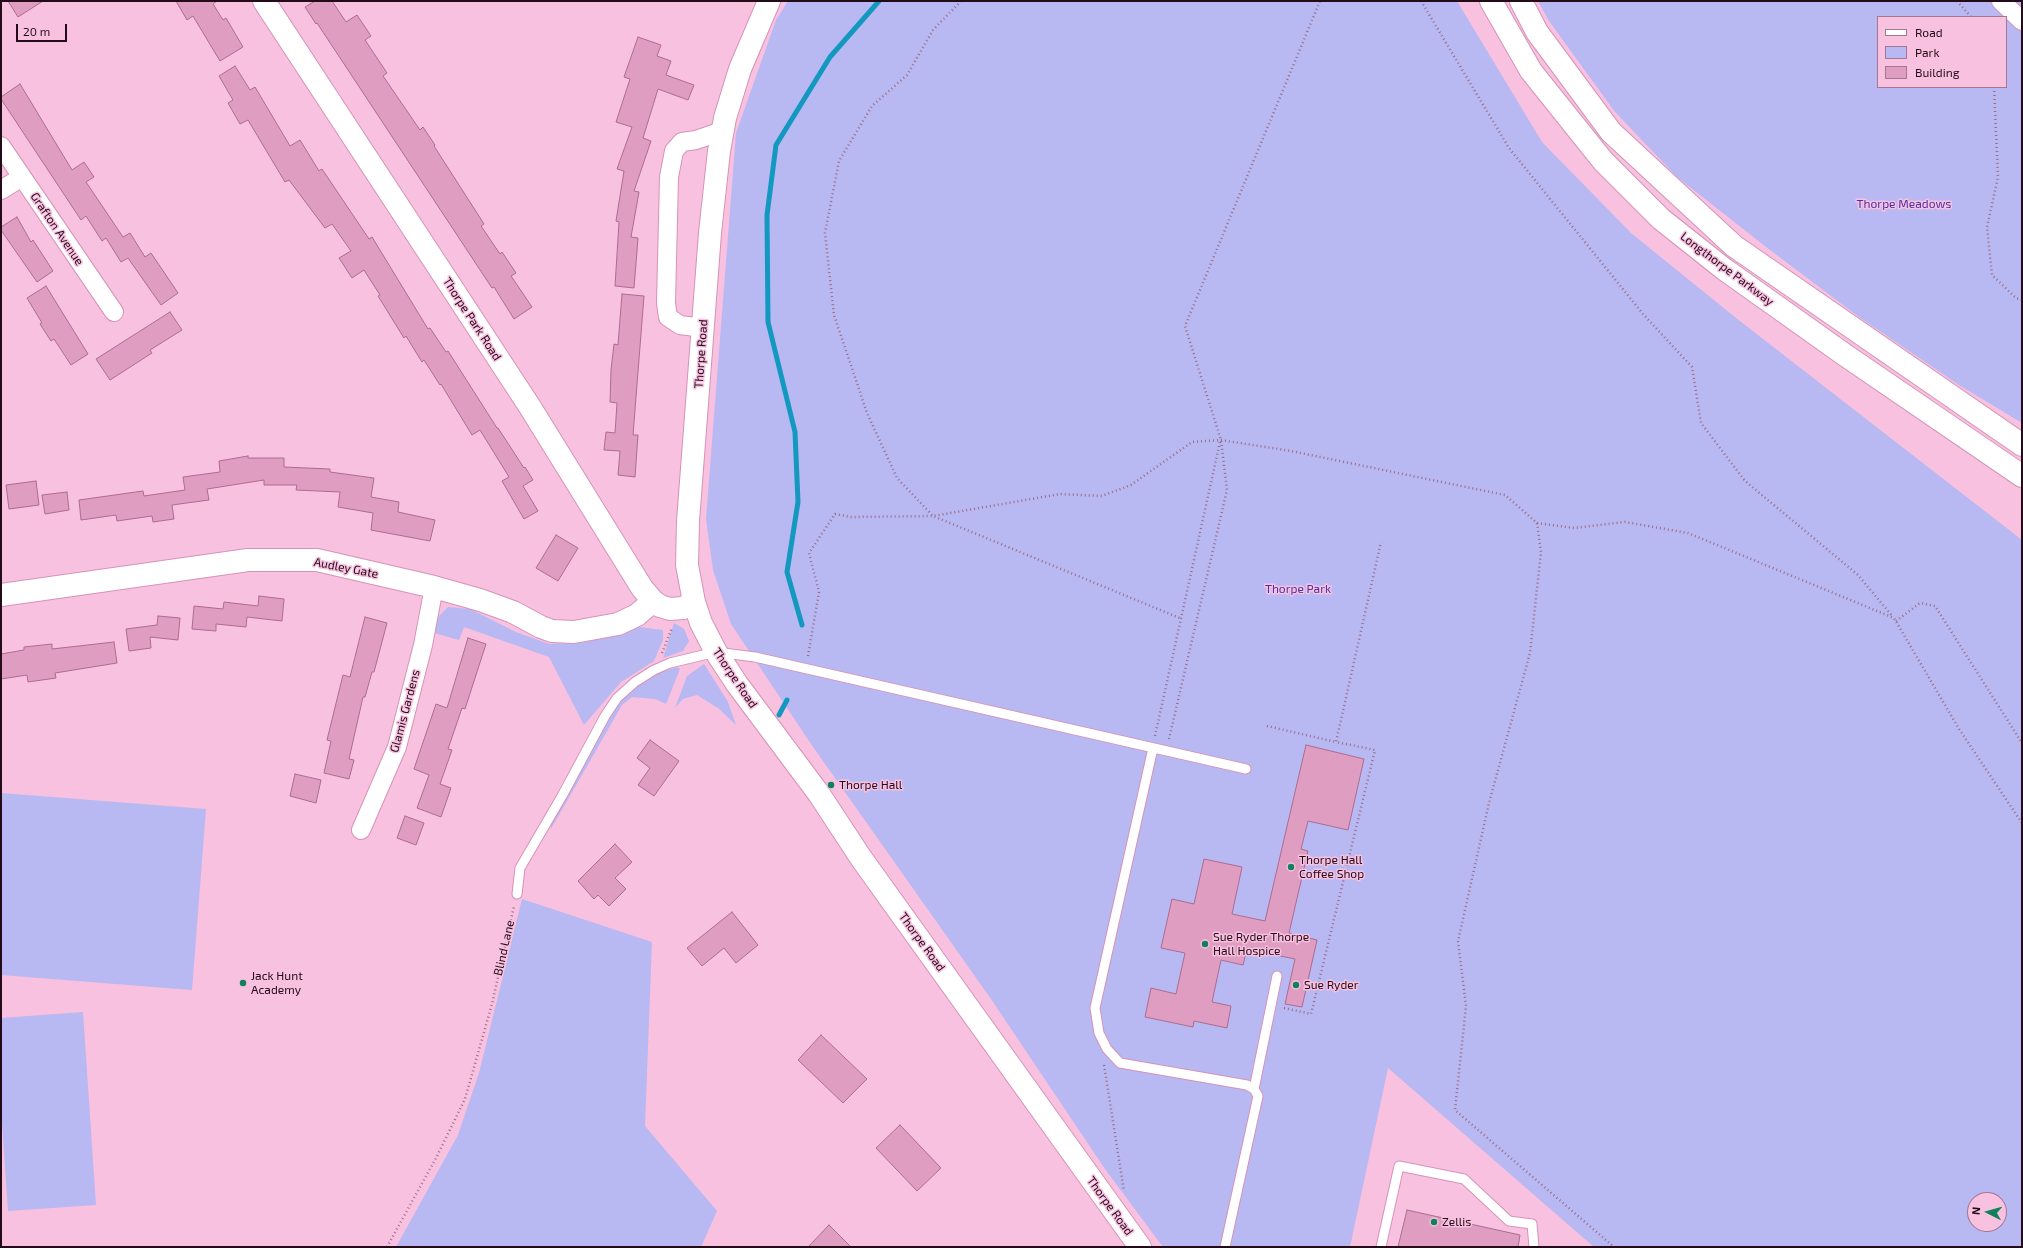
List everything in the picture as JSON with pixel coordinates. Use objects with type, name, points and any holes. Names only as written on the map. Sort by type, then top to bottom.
[{"type":"street","name":"Thorpe Park Road","points":[[264,1],[530,407],[634,576],[653,601],[660,606],[670,609],[683,608],[694,602]]},
{"type":"street","name":"Thorpe Road","points":[[769,1],[740,69],[722,131],[710,233],[688,521],[687,565],[694,602],[701,623],[716,652],[737,684],[820,794],[861,858],[1140,1247]]},
{"type":"street","name":"Longthorpe Parkway","points":[[1491,1],[1531,71],[1603,161],[1662,220],[1724,269],[1845,355],[2022,476]]},
{"type":"street","name":"Longthorpe Parkway","points":[[1520,1],[1536,32],[1611,132],[1734,246],[2022,445]]},
{"type":"street","points":[[2001,1],[2022,21]]},
{"type":"street","points":[[703,328],[680,325],[668,317],[666,303],[669,177],[674,151],[682,142],[696,140],[722,131]]},
{"type":"street","name":"Grafton Avenue","points":[[1,146],[114,312]]},
{"type":"street","points":[[1,190],[22,177]]},
{"type":"street","name":"Audley Gate","points":[[1,595],[248,560],[318,560],[434,587],[513,612],[541,627],[552,631],[574,632],[618,624],[637,615],[653,601]]},
{"type":"street","name":"Glamis Gardens","points":[[361,830],[397,747],[423,645],[434,587]]},
{"type":"lane","points":[[517,894],[520,868],[605,716],[617,698],[635,682],[654,670],[670,664],[716,652],[755,657],[1246,769]]},
{"type":"lane","points":[[1153,748],[1095,1008],[1099,1033],[1107,1050],[1120,1063],[1248,1086],[1254,1089],[1258,1096],[1257,1107],[1225,1247]]},
{"type":"lane","points":[[1254,1089],[1277,976]]},
{"type":"lane","points":[[1381,1247],[1399,1166],[1464,1179],[1509,1221],[1532,1224],[1534,1247]]},
{"type":"path","points":[[961,1],[933,30],[907,75],[872,106],[839,161],[825,233],[834,315],[867,413],[897,478],[933,516],[1182,619]]},
{"type":"path","points":[[1166,751],[1227,490],[1221,440],[1185,326],[1320,1]]},
{"type":"path","points":[[1421,1],[1509,148],[1643,314],[1692,367],[1701,423],[1745,481],[1858,576],[1894,618],[1959,729],[2022,823]]},
{"type":"path","points":[[1958,1],[1970,16]]},
{"type":"path","points":[[1994,88],[1998,177],[1987,227],[1992,275],[2016,298],[2022,300]]},
{"type":"path","points":[[1153,748],[1221,440]]},
{"type":"path","points":[[806,669],[819,592],[809,553],[835,514],[851,517],[933,516],[1060,494],[1102,496],[1131,485],[1192,442],[1221,440],[1291,451],[1505,495],[1537,523],[1574,528],[1625,522],[1688,533],[1894,618],[1896,621],[1920,603],[1934,606],[2022,743]]},
{"type":"path","points":[[1537,523],[1541,552],[1530,654],[1489,803],[1458,941],[1466,1006],[1455,1110],[1614,1247]]},
{"type":"path","points":[[1336,742],[1380,542]]},
{"type":"path","points":[[654,670],[672,627]]},
{"type":"path","points":[[1267,726],[1375,750],[1311,1014],[1272,1005]]},
{"type":"path","name":"Blind Lane","points":[[387,1247],[436,1158],[465,1099],[492,1004],[517,894]]},
{"type":"path","points":[[1104,1064],[1128,1211],[1120,1220]]},
{"type":"green space","name":"Thorpe Park","points":[[788,1],[1457,1],[1542,142],[1631,233],[1736,318],[2022,540],[2022,1247],[1594,1247],[1388,1068],[1350,1247],[1163,1247],[1105,1169],[991,999],[811,744],[731,624],[713,570],[706,519],[736,133],[776,20]]},
{"type":"green space","name":"Thorpe Meadows","points":[[1538,1],[2022,1],[2022,423],[1959,385],[1859,317],[1770,250],[1677,177],[1615,112],[1549,21]]},
{"type":"green space","points":[[448,607],[470,609],[516,632],[549,644],[580,643],[611,637],[638,627],[663,630],[663,640],[654,661],[621,682],[584,725],[549,657],[464,627],[459,640],[434,633],[437,618]]},
{"type":"green space","points":[[674,623],[684,629],[689,641],[683,651],[663,658]]},
{"type":"green space","points":[[704,664],[728,702],[736,725],[718,708],[697,695],[683,699],[675,708],[687,676]]},
{"type":"green space","points":[[677,667],[680,669],[666,704],[655,699],[632,697],[622,705],[551,829],[551,822],[617,704],[635,686],[657,673]]},
{"type":"green space","points":[[1,793],[206,809],[192,990],[1,975]]},
{"type":"green space","points":[[522,899],[652,942],[645,1126],[717,1211],[701,1247],[396,1247],[458,1135],[479,1073]]},
{"type":"green space","points":[[83,1012],[96,1205],[8,1211],[1,1108],[1,1018]]},
{"type":"building","points":[[8,1],[43,1],[18,17]]},
{"type":"building","points":[[176,1],[217,1],[213,4],[223,20],[226,18],[243,47],[220,61],[193,16],[187,20]]},
{"type":"building","points":[[315,1],[332,1],[346,22],[357,15],[371,36],[365,40],[387,73],[383,76],[420,130],[423,127],[484,224],[481,226],[500,254],[502,252],[516,273],[511,276],[532,307],[514,319],[305,7]]},
{"type":"building","points":[[638,37],[661,45],[657,56],[671,61],[666,75],[694,85],[688,100],[658,89],[643,138],[651,141],[634,191],[639,192],[631,237],[638,238],[634,288],[615,286],[619,222],[616,221],[624,171],[617,169],[632,127],[616,122],[630,79],[624,77]]},
{"type":"building","points":[[235,66],[250,90],[255,87],[290,146],[300,140],[319,171],[322,169],[369,239],[372,237],[428,329],[430,328],[446,352],[448,351],[497,428],[533,480],[523,486],[538,511],[524,519],[502,481],[509,477],[480,430],[472,435],[441,384],[440,385],[424,360],[422,362],[406,336],[404,338],[364,270],[352,278],[339,258],[351,251],[332,224],[325,228],[289,180],[285,182],[248,120],[240,124],[228,103],[233,100],[219,76]]},
{"type":"building","points":[[20,84],[72,170],[84,162],[94,177],[86,182],[123,237],[130,233],[145,257],[151,253],[178,293],[161,305],[128,258],[121,262],[106,238],[102,241],[86,216],[81,220],[1,99],[1,97]]},
{"type":"building","points":[[17,217],[31,242],[33,240],[53,271],[37,282],[1,230],[1,227]]},
{"type":"building","points":[[46,286],[88,354],[71,365],[54,339],[51,341],[40,324],[42,323],[27,298]]},
{"type":"building","points":[[622,294],[644,296],[633,435],[638,435],[635,477],[618,475],[620,451],[604,450],[606,432],[615,433],[617,403],[610,402],[611,370],[614,344],[618,345]]},
{"type":"building","points":[[170,312],[182,330],[150,350],[152,353],[110,380],[96,359]]},
{"type":"building","points":[[248,456],[248,458],[284,458],[284,467],[330,469],[330,472],[374,478],[371,497],[399,502],[398,512],[435,520],[430,541],[371,530],[373,513],[338,507],[340,492],[296,490],[297,485],[264,485],[264,480],[207,489],[209,500],[172,505],[174,519],[153,522],[152,516],[117,521],[116,515],[81,520],[79,500],[143,491],[144,496],[185,490],[183,477],[220,472],[219,461]]},
{"type":"building","points":[[36,481],[39,505],[9,509],[6,485]]},
{"type":"building","points":[[67,492],[69,510],[45,514],[42,495]]},
{"type":"building","points":[[556,535],[578,548],[558,581],[536,568]]},
{"type":"building","points":[[259,596],[284,599],[282,621],[247,617],[246,627],[216,624],[216,631],[192,629],[194,606],[223,609],[224,602],[258,606]]},
{"type":"building","points":[[158,616],[180,618],[178,640],[150,637],[151,648],[129,651],[126,629],[157,625]]},
{"type":"building","points":[[365,617],[387,623],[374,672],[372,672],[365,697],[363,697],[349,759],[354,760],[349,779],[324,773],[331,741],[327,740],[343,675],[350,677]]},
{"type":"building","points":[[468,638],[486,644],[465,709],[462,708],[448,749],[452,750],[440,784],[451,788],[441,817],[417,808],[429,775],[414,769],[436,704],[447,708]]},
{"type":"building","points":[[114,642],[117,663],[55,673],[56,678],[28,682],[27,675],[1,679],[1,654],[24,650],[24,647],[52,644],[52,649]]},
{"type":"building","points":[[650,740],[679,761],[654,796],[638,785],[650,768],[637,758]]},
{"type":"building","points":[[1306,745],[1364,759],[1348,830],[1308,821],[1301,849],[1308,851],[1289,933],[1317,940],[1302,1007],[1285,1004],[1295,959],[1247,949],[1243,965],[1221,960],[1212,1002],[1231,1006],[1227,1028],[1194,1021],[1193,1027],[1145,1017],[1151,988],[1176,994],[1185,953],[1161,948],[1172,899],[1194,904],[1204,859],[1242,867],[1232,914],[1265,921]]},
{"type":"building","points":[[295,774],[321,780],[316,803],[290,796]]},
{"type":"building","points":[[405,816],[424,823],[416,845],[397,838]]},
{"type":"building","points":[[615,844],[632,862],[615,878],[626,889],[609,906],[598,895],[594,899],[578,881]]},
{"type":"building","points":[[732,912],[758,945],[736,963],[724,948],[702,966],[687,948]]},
{"type":"building","points":[[821,1035],[867,1079],[843,1103],[798,1060]]},
{"type":"building","points":[[900,1125],[941,1168],[917,1191],[876,1148]]},
{"type":"building","name":"Zellis","points":[[1407,1210],[1520,1235],[1518,1247],[1398,1247]]},
{"type":"building","points":[[829,1225],[851,1247],[808,1247]]},
{"type":"waterway","points":[[802,625],[787,572],[798,502],[795,432],[768,322],[767,215],[776,145],[830,57],[879,1]]},
{"type":"waterway","points":[[779,715],[787,700]]},
{"type":"place","name":"Thorpe Hall","points":[[831,785]]},
{"type":"place","name":"Thorpe Hall Coffee Shop","points":[[1291,867]]},
{"type":"place","name":"Sue Ryder Thorpe Hall Hospice","points":[[1205,944]]},
{"type":"place","name":"Jack Hunt Academy","points":[[243,983]]},
{"type":"place","name":"Sue Ryder","points":[[1296,985]]},
{"type":"place","name":"Zellis","points":[[1434,1222]]}]
